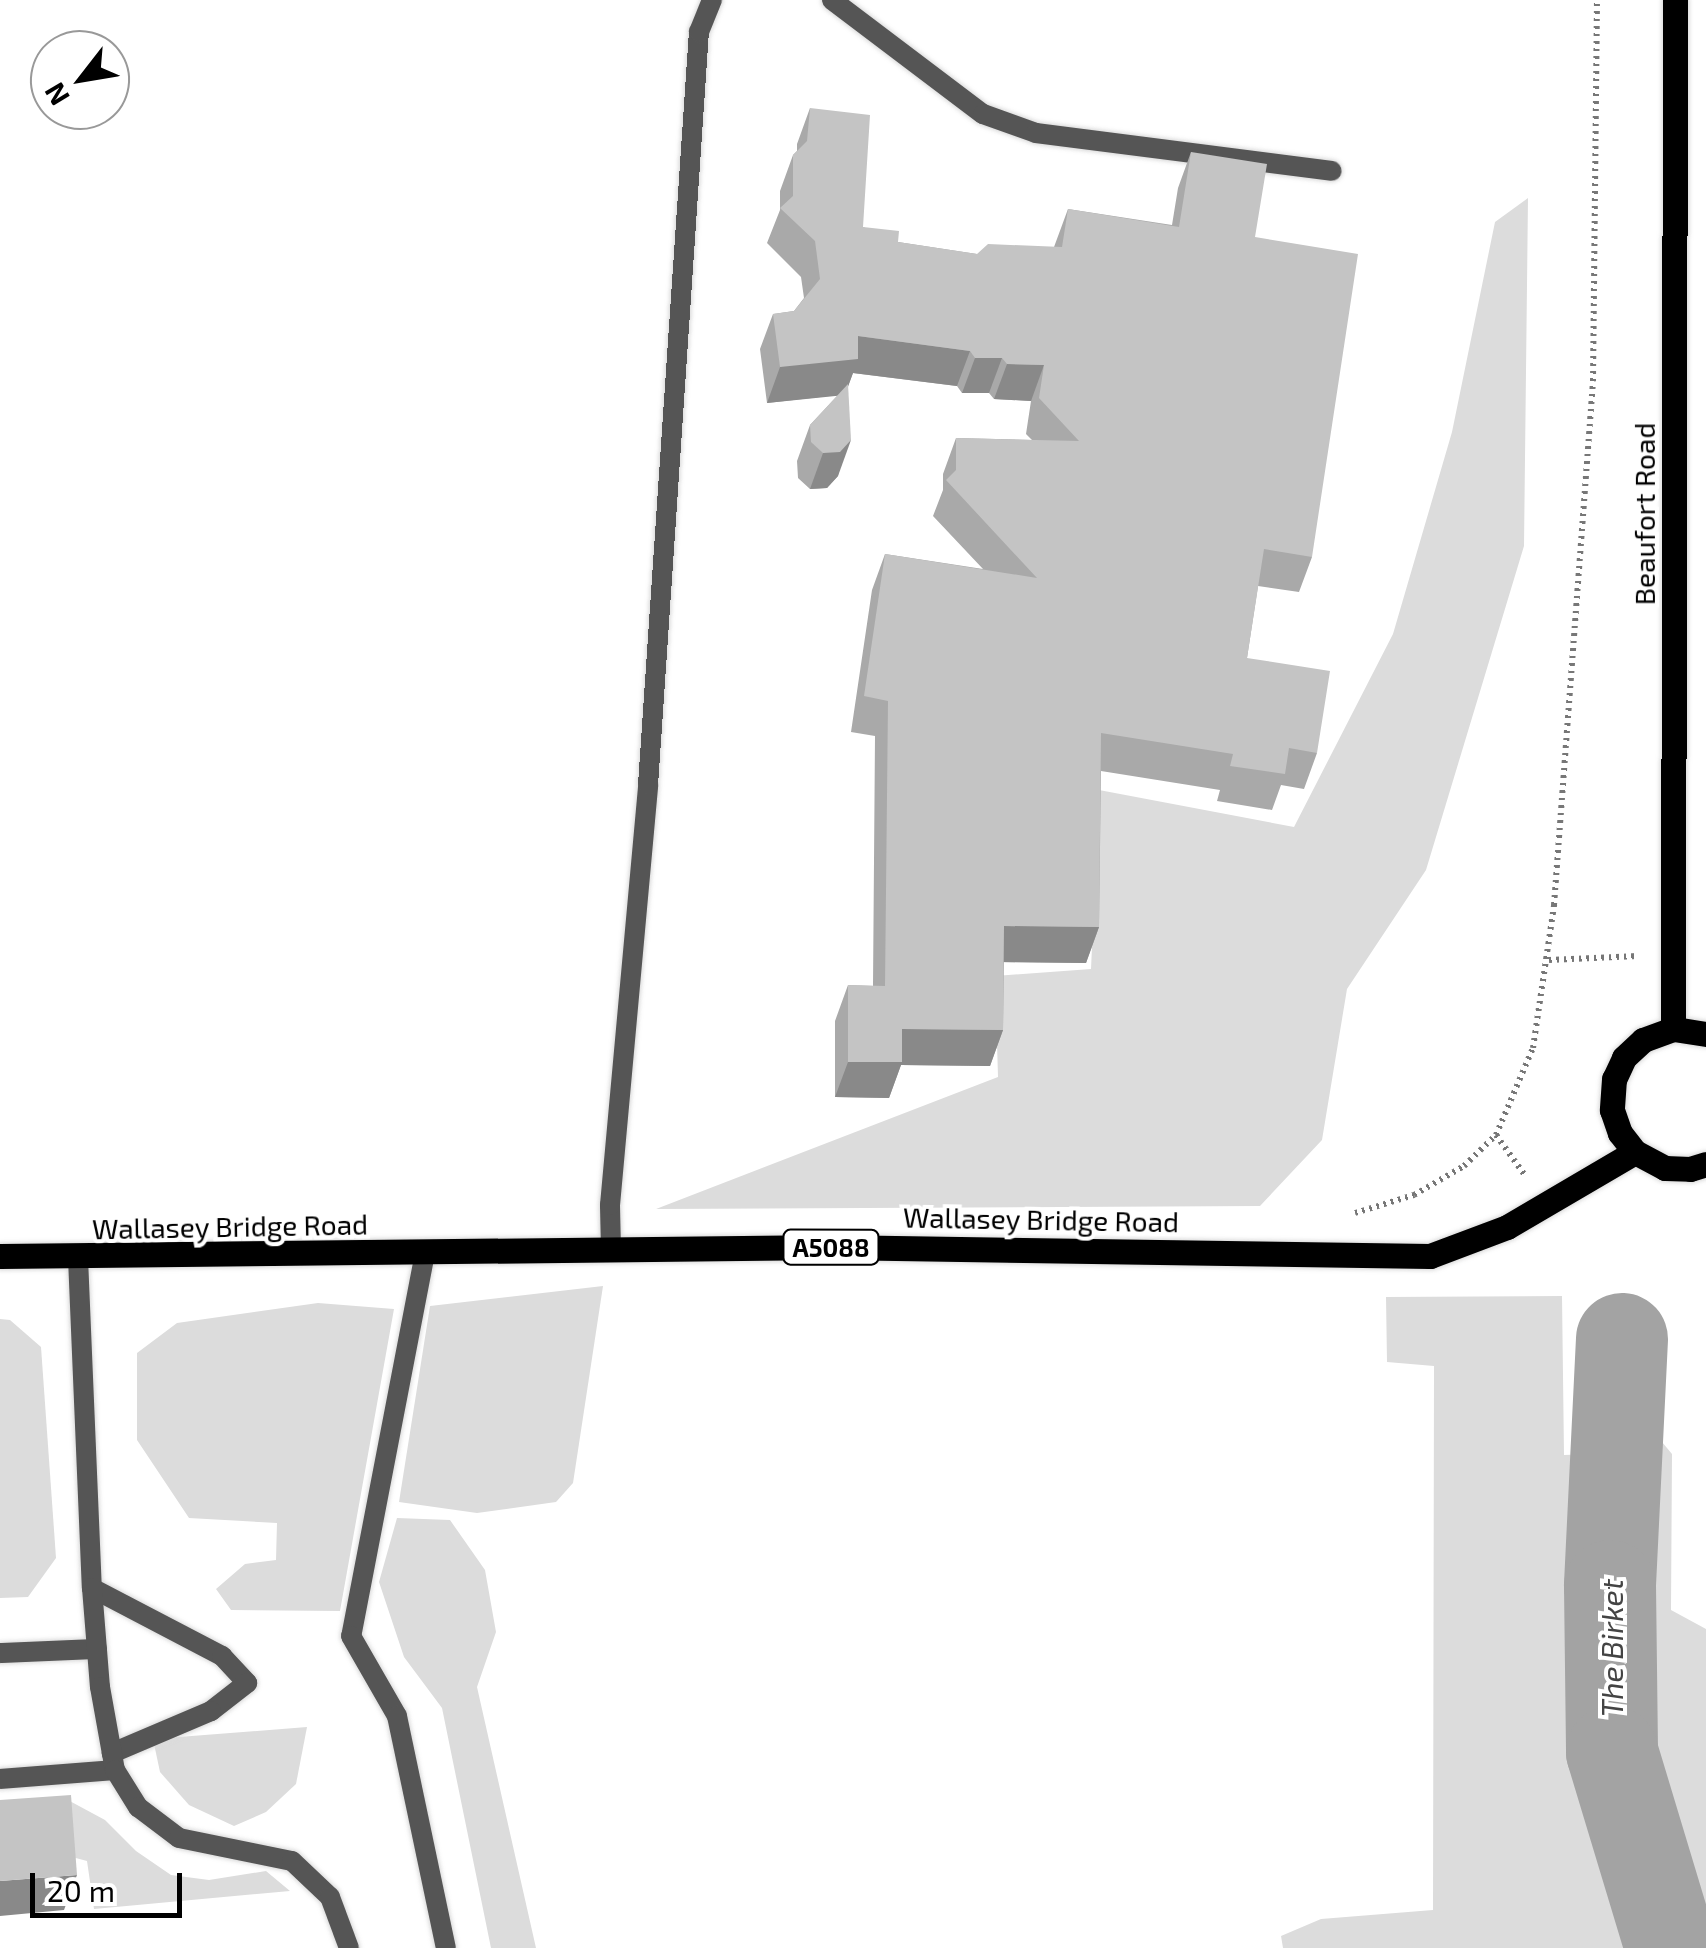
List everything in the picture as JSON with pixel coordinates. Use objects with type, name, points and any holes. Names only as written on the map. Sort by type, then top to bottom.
[{"type":"main road","name":"Beaufort Road","points":[[1673,1029],[1675,0]]},
{"type":"main road","points":[[1706,1034],[1673,1029],[1642,1040],[1624,1058],[1614,1078],[1612,1110],[1620,1133],[1635,1152],[1665,1168],[1690,1169],[1706,1164]]},
{"type":"main road","name":"Wallasey Bridge Road","points":[[0,1256],[831,1247],[1430,1256],[1506,1227],[1635,1152]]},
{"type":"street","points":[[610,1250],[610,1206],[648,784],[698,32],[712,0]]},
{"type":"street","points":[[832,0],[984,114],[1036,133],[1332,170]]},
{"type":"street","points":[[425,1253],[352,1636],[397,1716],[446,1948]]},
{"type":"street","points":[[78,1258],[92,1588],[113,1762],[138,1807],[179,1838],[292,1861],[330,1897],[349,1948]]},
{"type":"street","points":[[0,1779],[113,1762],[211,1711],[247,1683],[222,1656],[92,1588]]},
{"type":"street","points":[[0,1653],[97,1649]]},
{"type":"path","points":[[1341,1217],[1414,1195],[1464,1166],[1496,1135],[1532,1048],[1549,960],[1593,380],[1597,0]]},
{"type":"path","points":[[1549,960],[1674,955]]},
{"type":"shaded area","points":[[1528,198],[1524,546],[1426,870],[1347,989],[1322,1140],[1260,1206],[656,1209],[998,1077],[995,976],[1091,969],[1099,790],[1294,827],[1393,634],[1452,432],[1495,222]]},
{"type":"shaded area","points":[[603,1286],[573,1483],[556,1502],[477,1513],[399,1502],[430,1306]]},
{"type":"shaded area","points":[[1562,1296],[1564,1455],[1592,1454],[1585,1720],[1593,1770],[1646,1948],[1283,1948],[1281,1936],[1321,1919],[1433,1910],[1434,1366],[1387,1362],[1386,1297]]},
{"type":"shaded area","points":[[318,1303],[394,1309],[340,1611],[231,1610],[216,1589],[245,1564],[276,1560],[277,1523],[189,1518],[137,1440],[137,1353],[177,1323]]},
{"type":"shaded area","points":[[0,1319],[10,1320],[41,1347],[56,1558],[28,1597],[0,1598]]},
{"type":"shaded area","points":[[1642,1418],[1672,1454],[1671,1610],[1706,1629],[1706,1948],[1686,1899],[1639,1703]]},
{"type":"shaded area","points":[[397,1518],[450,1520],[485,1570],[496,1632],[477,1687],[536,1948],[491,1948],[442,1708],[404,1657],[379,1582]]},
{"type":"shaded area","points":[[307,1727],[296,1784],[266,1812],[234,1826],[189,1805],[160,1772],[153,1739]]},
{"type":"shaded area","points":[[66,1799],[105,1820],[136,1851],[171,1875],[209,1880],[266,1871],[290,1891],[94,1909],[87,1861],[72,1857]]},
{"type":"building","points":[[810,108],[870,115],[863,227],[899,231],[898,242],[977,254],[988,244],[1062,247],[1068,209],[1179,227],[1191,152],[1267,164],[1255,237],[1358,254],[1312,557],[1264,549],[1247,658],[1330,671],[1317,753],[1289,748],[1285,774],[1230,766],[1233,754],[1101,733],[1099,927],[1004,926],[1003,1030],[902,1029],[902,1062],[848,1062],[848,985],[885,986],[888,701],[864,696],[885,554],[1037,578],[946,480],[956,470],[956,438],[1079,441],[1039,398],[1044,365],[1007,364],[1002,358],[975,358],[970,351],[858,336],[858,359],[780,367],[773,314],[794,311],[820,279],[815,241],[780,208],[793,196],[793,155],[807,141]]},
{"type":"building","points":[[848,384],[851,440],[840,452],[823,453],[811,442],[810,425]]},
{"type":"building","points":[[71,1795],[77,1875],[0,1881],[0,1800]]},
{"type":"waterway","name":"The Birket","points":[[1622,1339],[1610,1586],[1612,1752],[1671,1948]]}]
